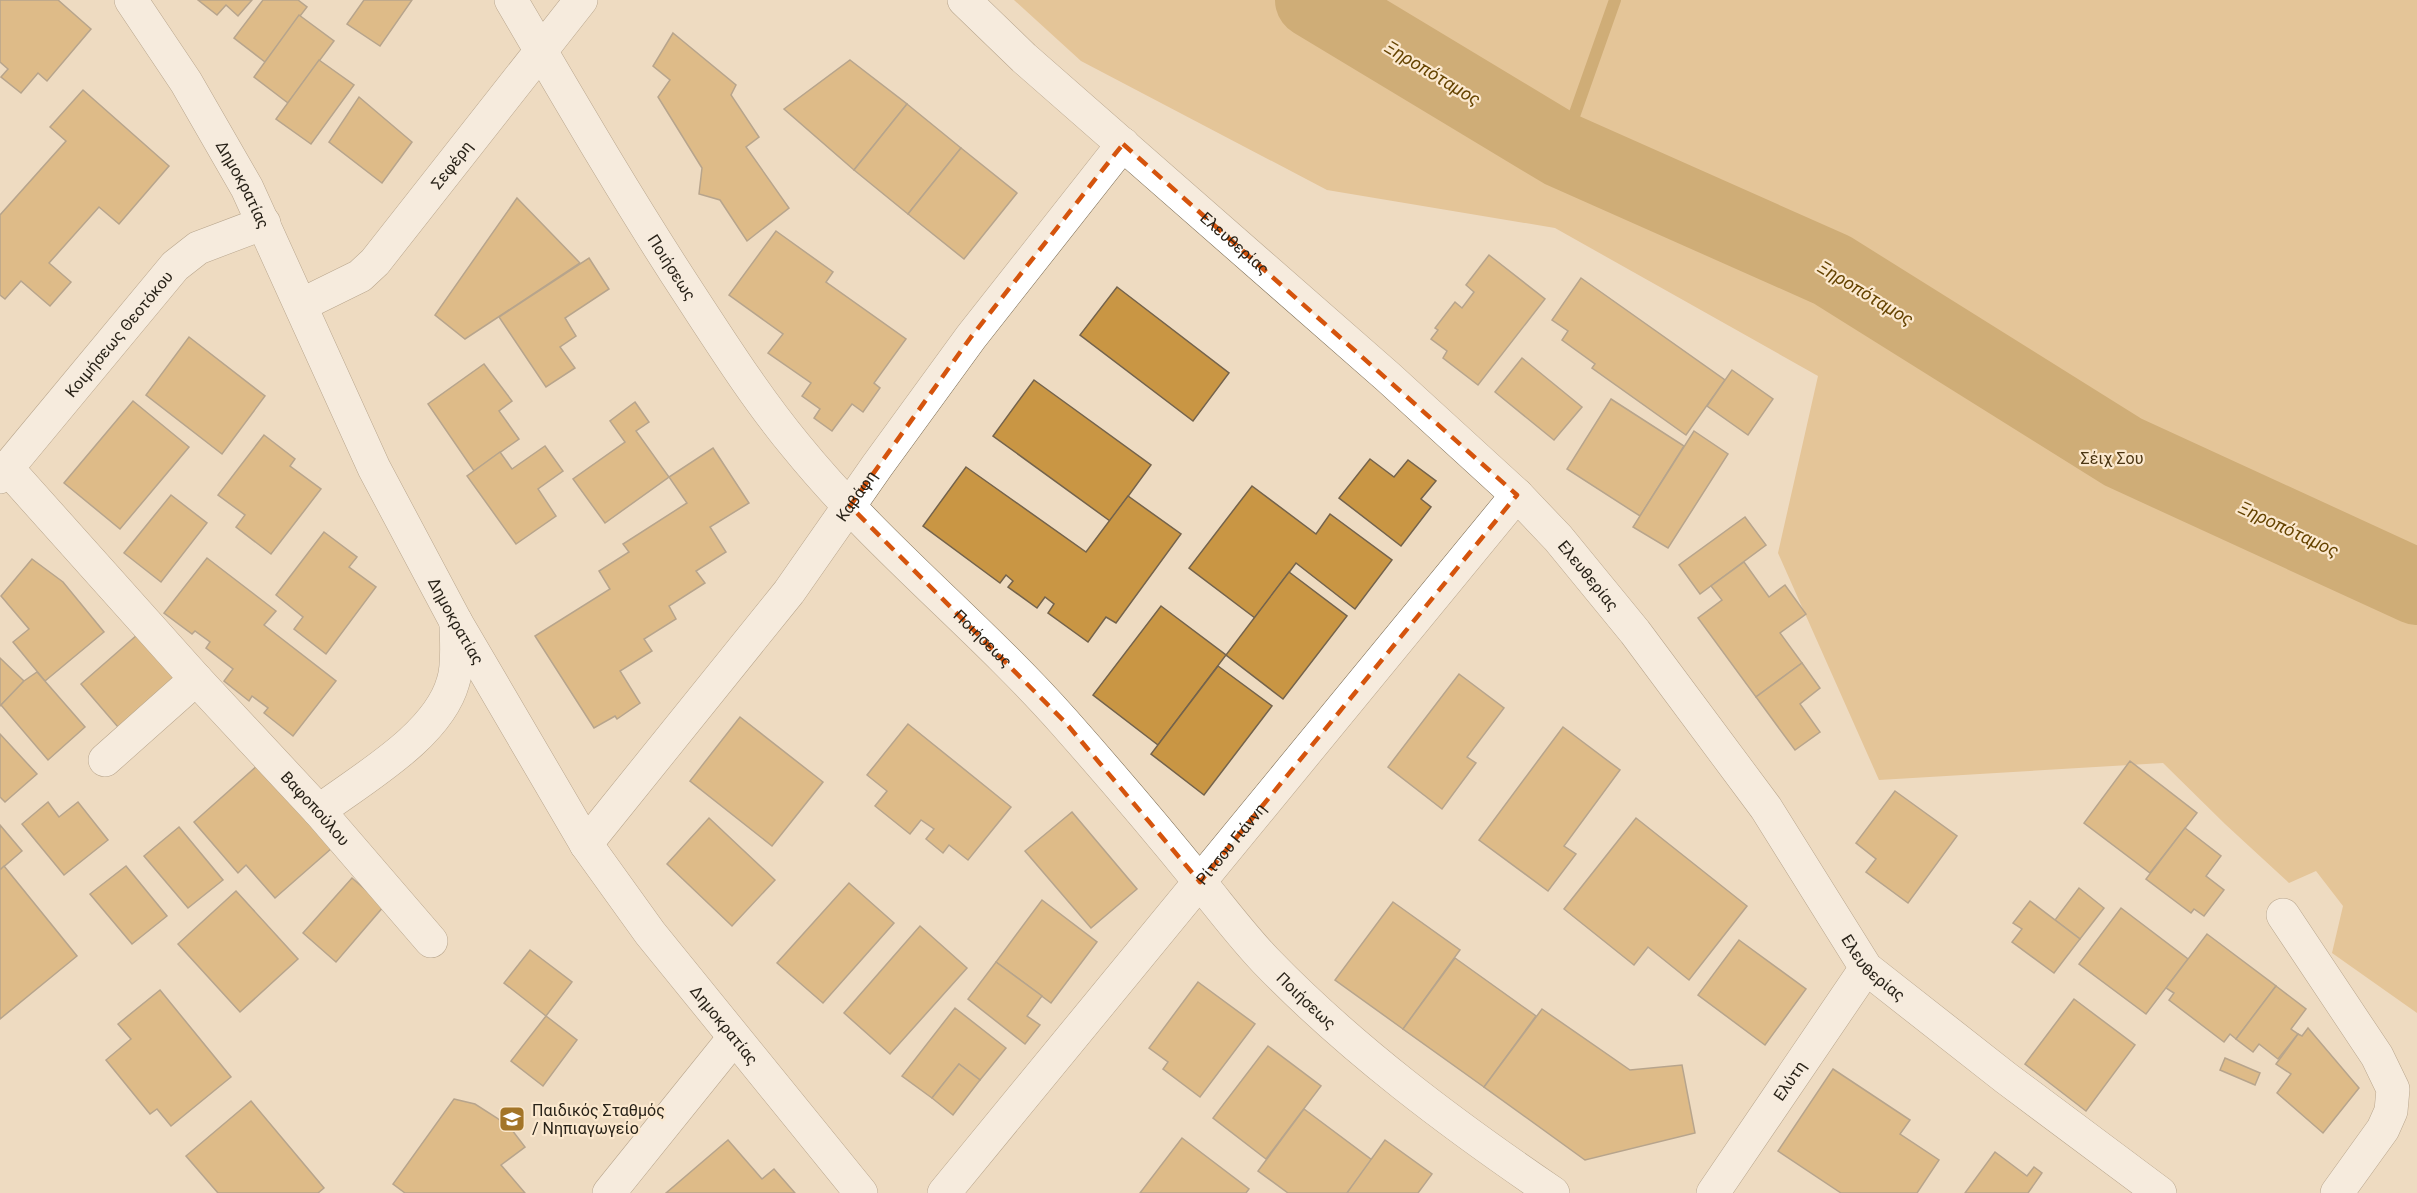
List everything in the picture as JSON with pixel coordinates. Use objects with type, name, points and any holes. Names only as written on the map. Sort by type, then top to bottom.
[{"type":"street","name":"Δημοκρατίας","points":[[131,0],[191,91],[247,188],[364,447],[456,622],[586,844],[650,933],[861,1193]]},
{"type":"street","name":"Ποιήσεως","points":[[511,0],[659,248],[740,373],[800,451],[850,506],[1000,653],[1065,723],[1200,882],[1235,928],[1305,1000],[1435,1108],[1553,1193]]},
{"type":"street","name":"Σεφέρη","points":[[301,305],[360,276],[375,262],[581,0]]},
{"type":"street","name":"Ελευθερίας","points":[[964,0],[1024,58],[1388,377],[1518,495],[1558,538],[1635,632],[1766,808],[1866,968],[2006,1078],[2160,1193]]},
{"type":"street","name":"Καβάφη","points":[[586,844],[789,592],[971,337],[1123,144]]},
{"type":"street","name":"Κοιμήσεως Θεοτόκου","points":[[4,473],[175,266],[198,248],[264,223]]},
{"type":"street","name":"Βαφοπούλου","points":[[4,473],[318,811],[431,941]]},
{"type":"street","name":"Ρίτσου Γιάννη","points":[[944,1193],[1518,495]]},
{"type":"street","points":[[318,811],[410,743],[432,723],[444,706],[454,680],[456,622]]},
{"type":"street","points":[[105,760],[196,679]]},
{"type":"street","points":[[2283,915],[2380,1061],[2392,1089],[2391,1111],[2383,1129],[2337,1193]]},
{"type":"street","name":"Ελύτη","points":[[1713,1193],[1866,968]]},
{"type":"street","points":[[609,1193],[734,1039]]},
{"type":"highlighted area","points":[[1123,144],[1517,495],[1200,882],[1065,722],[850,506],[971,337]]},
{"type":"green space","name":"Σέιχ Σου","points":[[1014,0],[2417,0],[2417,1013],[2332,953],[2343,906],[2316,871],[2289,883],[2163,763],[1879,780],[1778,553],[1818,376],[1555,228],[1327,190],[1081,61]]},
{"type":"building","points":[[0,0],[58,0],[91,29],[47,81],[38,73],[21,93],[1,77],[8,69],[0,62]]},
{"type":"building","points":[[198,0],[252,0],[238,16],[226,5],[217,15]]},
{"type":"building","points":[[263,0],[298,0],[307,7],[265,62],[234,38]]},
{"type":"building","points":[[364,0],[412,0],[380,46],[347,24]]},
{"type":"building","points":[[299,15],[334,41],[288,103],[254,77]]},
{"type":"building","points":[[673,33],[736,85],[731,95],[759,137],[746,147],[789,208],[747,241],[720,200],[699,194],[702,168],[658,97],[670,80],[653,66]]},
{"type":"building","points":[[319,60],[354,85],[311,144],[276,119]]},
{"type":"building","points":[[850,60],[907,104],[854,170],[784,109]]},
{"type":"building","points":[[83,90],[169,166],[119,224],[99,207],[49,263],[71,282],[50,306],[21,281],[5,299],[0,295],[0,215],[66,141],[50,127]]},
{"type":"building","points":[[359,97],[412,142],[382,183],[329,142]]},
{"type":"building","points":[[907,104],[961,148],[908,214],[854,170]]},
{"type":"building","points":[[961,148],[1017,193],[964,259],[908,214]]},
{"type":"building","points":[[517,198],[580,263],[465,339],[435,315]]},
{"type":"building","points":[[776,231],[833,272],[826,282],[906,339],[874,383],[880,388],[863,412],[852,404],[832,431],[814,418],[820,409],[802,396],[811,383],[768,353],[783,334],[729,295]]},
{"type":"building","points":[[1489,255],[1545,299],[1478,385],[1443,358],[1447,351],[1431,339],[1438,330],[1435,328],[1455,302],[1462,308],[1474,292],[1466,285]]},
{"type":"building","points":[[589,258],[609,289],[565,318],[576,336],[560,347],[575,368],[546,387],[499,317]]},
{"type":"building","points":[[1581,278],[1725,380],[1686,435],[1592,368],[1595,364],[1562,340],[1568,331],[1552,320]]},
{"type":"building","points":[[1117,287],[1229,373],[1193,421],[1080,335]]},
{"type":"building","points":[[189,337],[265,396],[222,454],[146,395]]},
{"type":"building","points":[[1522,358],[1582,407],[1554,440],[1495,392]]},
{"type":"building","points":[[484,364],[512,401],[499,411],[519,439],[474,471],[428,404]]},
{"type":"building","points":[[1732,370],[1773,399],[1748,435],[1707,406]]},
{"type":"building","points":[[1034,380],[1151,465],[1110,521],[993,436]]},
{"type":"building","points":[[1611,399],[1684,446],[1640,516],[1567,469]]},
{"type":"building","points":[[133,401],[189,447],[120,529],[64,483]]},
{"type":"building","points":[[635,402],[649,422],[636,431],[669,477],[605,523],[573,479],[625,442],[610,421]]},
{"type":"building","points":[[1694,431],[1728,454],[1668,548],[1633,527]]},
{"type":"building","points":[[264,435],[295,459],[290,466],[321,489],[271,554],[236,527],[245,515],[218,495]]},
{"type":"building","points":[[545,446],[563,471],[538,489],[556,516],[516,544],[467,476],[500,452],[512,469]]},
{"type":"building","points":[[713,448],[749,503],[710,527],[726,552],[696,571],[705,583],[669,606],[676,619],[644,639],[652,651],[620,671],[640,703],[617,719],[615,716],[594,728],[535,636],[610,589],[599,571],[629,552],[623,544],[687,503],[669,477]]},
{"type":"building","points":[[1370,459],[1394,477],[1408,460],[1436,481],[1421,499],[1431,507],[1401,546],[1339,498]]},
{"type":"building","points":[[966,467],[1086,552],[1128,496],[1181,534],[1116,623],[1106,617],[1088,642],[1048,613],[1054,604],[1045,597],[1037,608],[1008,587],[1013,581],[1006,575],[1000,583],[923,526]]},
{"type":"building","points":[[1252,486],[1316,534],[1330,514],[1392,560],[1355,609],[1296,563],[1255,618],[1189,568]]},
{"type":"building","points":[[171,495],[207,523],[161,582],[124,553]]},
{"type":"building","points":[[1745,517],[1766,545],[1700,594],[1679,565]]},
{"type":"building","points":[[324,532],[357,557],[349,567],[376,587],[326,654],[294,629],[303,617],[276,595]]},
{"type":"building","points":[[207,558],[276,611],[264,625],[336,681],[293,736],[264,713],[268,708],[252,696],[249,701],[224,681],[233,669],[206,648],[210,642],[195,631],[192,634],[164,613]]},
{"type":"building","points":[[32,559],[63,582],[104,632],[45,681],[13,642],[29,629],[1,596]]},
{"type":"building","points":[[1744,562],[1769,597],[1785,585],[1806,614],[1780,633],[1802,663],[1756,697],[1698,618],[1722,600],[1711,586]]},
{"type":"building","points":[[1289,572],[1347,616],[1283,699],[1226,655]]},
{"type":"building","points":[[1161,606],[1226,655],[1158,745],[1093,695]]},
{"type":"building","points":[[145,628],[188,679],[124,734],[81,684]]},
{"type":"building","points":[[0,658],[24,681],[0,706]]},
{"type":"building","points":[[1802,663],[1820,688],[1800,704],[1820,732],[1795,750],[1756,697]]},
{"type":"building","points":[[1218,666],[1272,706],[1204,795],[1151,754]]},
{"type":"building","points":[[37,672],[85,727],[48,760],[1,705],[24,681]]},
{"type":"building","points":[[1459,674],[1504,708],[1467,757],[1476,763],[1442,809],[1388,767]]},
{"type":"building","points":[[740,717],[823,782],[772,846],[690,781]]},
{"type":"building","points":[[908,724],[1011,807],[968,860],[949,845],[943,853],[926,839],[934,829],[921,820],[910,834],[875,806],[887,791],[867,775]]},
{"type":"building","points":[[1563,727],[1620,770],[1564,846],[1576,854],[1548,891],[1479,840]]},
{"type":"building","points":[[0,734],[37,774],[5,802],[0,797]]},
{"type":"building","points":[[2130,761],[2197,813],[2150,873],[2084,823]]},
{"type":"building","points":[[258,765],[332,848],[275,898],[246,865],[238,873],[194,822]]},
{"type":"building","points":[[1895,791],[1957,836],[1908,903],[1866,872],[1876,859],[1856,843]]},
{"type":"building","points":[[48,802],[59,817],[78,802],[108,840],[64,875],[22,824]]},
{"type":"building","points":[[1072,812],[1137,889],[1091,928],[1025,851]]},
{"type":"building","points":[[709,818],[775,880],[732,926],[667,864]]},
{"type":"building","points":[[1636,818],[1747,906],[1689,980],[1648,947],[1634,965],[1564,909]]},
{"type":"building","points":[[0,825],[22,851],[0,870]]},
{"type":"building","points":[[179,827],[223,880],[188,908],[144,856]]},
{"type":"building","points":[[2185,828],[2221,856],[2206,876],[2224,890],[2204,916],[2194,909],[2191,913],[2146,879]]},
{"type":"building","points":[[4,866],[77,956],[0,1019],[0,870]]},
{"type":"building","points":[[126,866],[167,916],[132,944],[90,894]]},
{"type":"building","points":[[352,878],[384,906],[336,962],[303,933]]},
{"type":"building","points":[[849,883],[894,923],[823,1003],[777,963]]},
{"type":"building","points":[[2079,888],[2104,908],[2080,939],[2055,920]]},
{"type":"building","points":[[236,891],[298,959],[240,1012],[178,944]]},
{"type":"building","points":[[1042,900],[1097,942],[1051,1003],[996,962]]},
{"type":"building","points":[[2030,901],[2080,939],[2054,973],[2012,942],[2022,929],[2013,923]]},
{"type":"building","points":[[1393,902],[1460,950],[1403,1029],[1335,980]]},
{"type":"building","points":[[2121,908],[2188,959],[2146,1014],[2079,964]]},
{"type":"building","points":[[920,926],[967,968],[890,1054],[844,1013]]},
{"type":"building","points":[[2207,934],[2276,986],[2236,1039],[2230,1034],[2224,1042],[2169,1000],[2174,993],[2166,988]]},
{"type":"building","points":[[1739,940],[1806,989],[1765,1045],[1698,995]]},
{"type":"building","points":[[530,950],[572,982],[546,1016],[504,983]]},
{"type":"building","points":[[1455,958],[1536,1016],[1484,1087],[1403,1029]]},
{"type":"building","points":[[996,962],[1042,996],[1027,1016],[1040,1025],[1025,1044],[968,999]]},
{"type":"building","points":[[1198,982],[1255,1024],[1200,1097],[1163,1069],[1168,1062],[1149,1048]]},
{"type":"building","points":[[2276,986],[2306,1009],[2291,1029],[2298,1034],[2278,1059],[2259,1044],[2253,1052],[2236,1039]]},
{"type":"building","points":[[160,990],[231,1077],[171,1126],[157,1109],[150,1114],[106,1060],[131,1039],[118,1024]]},
{"type":"building","points":[[2074,999],[2135,1045],[2086,1111],[2025,1064]]},
{"type":"building","points":[[955,1008],[1006,1048],[980,1080],[959,1064],[932,1098],[902,1076]]},
{"type":"building","points":[[1542,1009],[1630,1070],[1682,1065],[1695,1133],[1585,1160],[1484,1087]]},
{"type":"building","points":[[546,1016],[577,1040],[543,1086],[511,1061]]},
{"type":"building","points":[[2308,1028],[2359,1088],[2323,1133],[2277,1093],[2291,1074],[2276,1064],[2298,1034],[2302,1036]]},
{"type":"building","points":[[1268,1046],[1321,1086],[1266,1159],[1213,1118]]},
{"type":"building","points":[[2225,1058],[2260,1073],[2255,1085],[2220,1070]]},
{"type":"building","points":[[959,1064],[980,1080],[953,1115],[932,1098]]},
{"type":"building","points":[[1833,1069],[1910,1120],[1900,1134],[1939,1160],[1917,1193],[1841,1193],[1778,1151]]},
{"type":"building","points":[[454,1099],[475,1104],[497,1118],[512,1130],[525,1147],[501,1165],[525,1193],[405,1193],[393,1184]]},
{"type":"building","points":[[251,1101],[324,1188],[318,1193],[218,1193],[186,1156]]},
{"type":"building","points":[[1304,1109],[1372,1160],[1347,1193],[1288,1193],[1258,1171]]},
{"type":"building","points":[[1182,1138],[1249,1189],[1246,1193],[1140,1193]]},
{"type":"building","points":[[728,1140],[762,1179],[774,1169],[795,1193],[666,1193]]},
{"type":"building","points":[[1385,1140],[1432,1174],[1418,1193],[1347,1193]]},
{"type":"building","points":[[1995,1152],[2027,1176],[2034,1167],[2042,1173],[2028,1193],[1965,1193]]},
{"type":"waterway","name":"Ξηροπόταμος","points":[[1313,0],[1562,150],[1832,270],[2123,452],[2417,587]]},
{"type":"waterway","points":[[1562,150],[1615,0]]},
{"type":"place","name":"Παιδικός Σταθμός / Νηπιαγωγείο","points":[[512,1119]]}]
